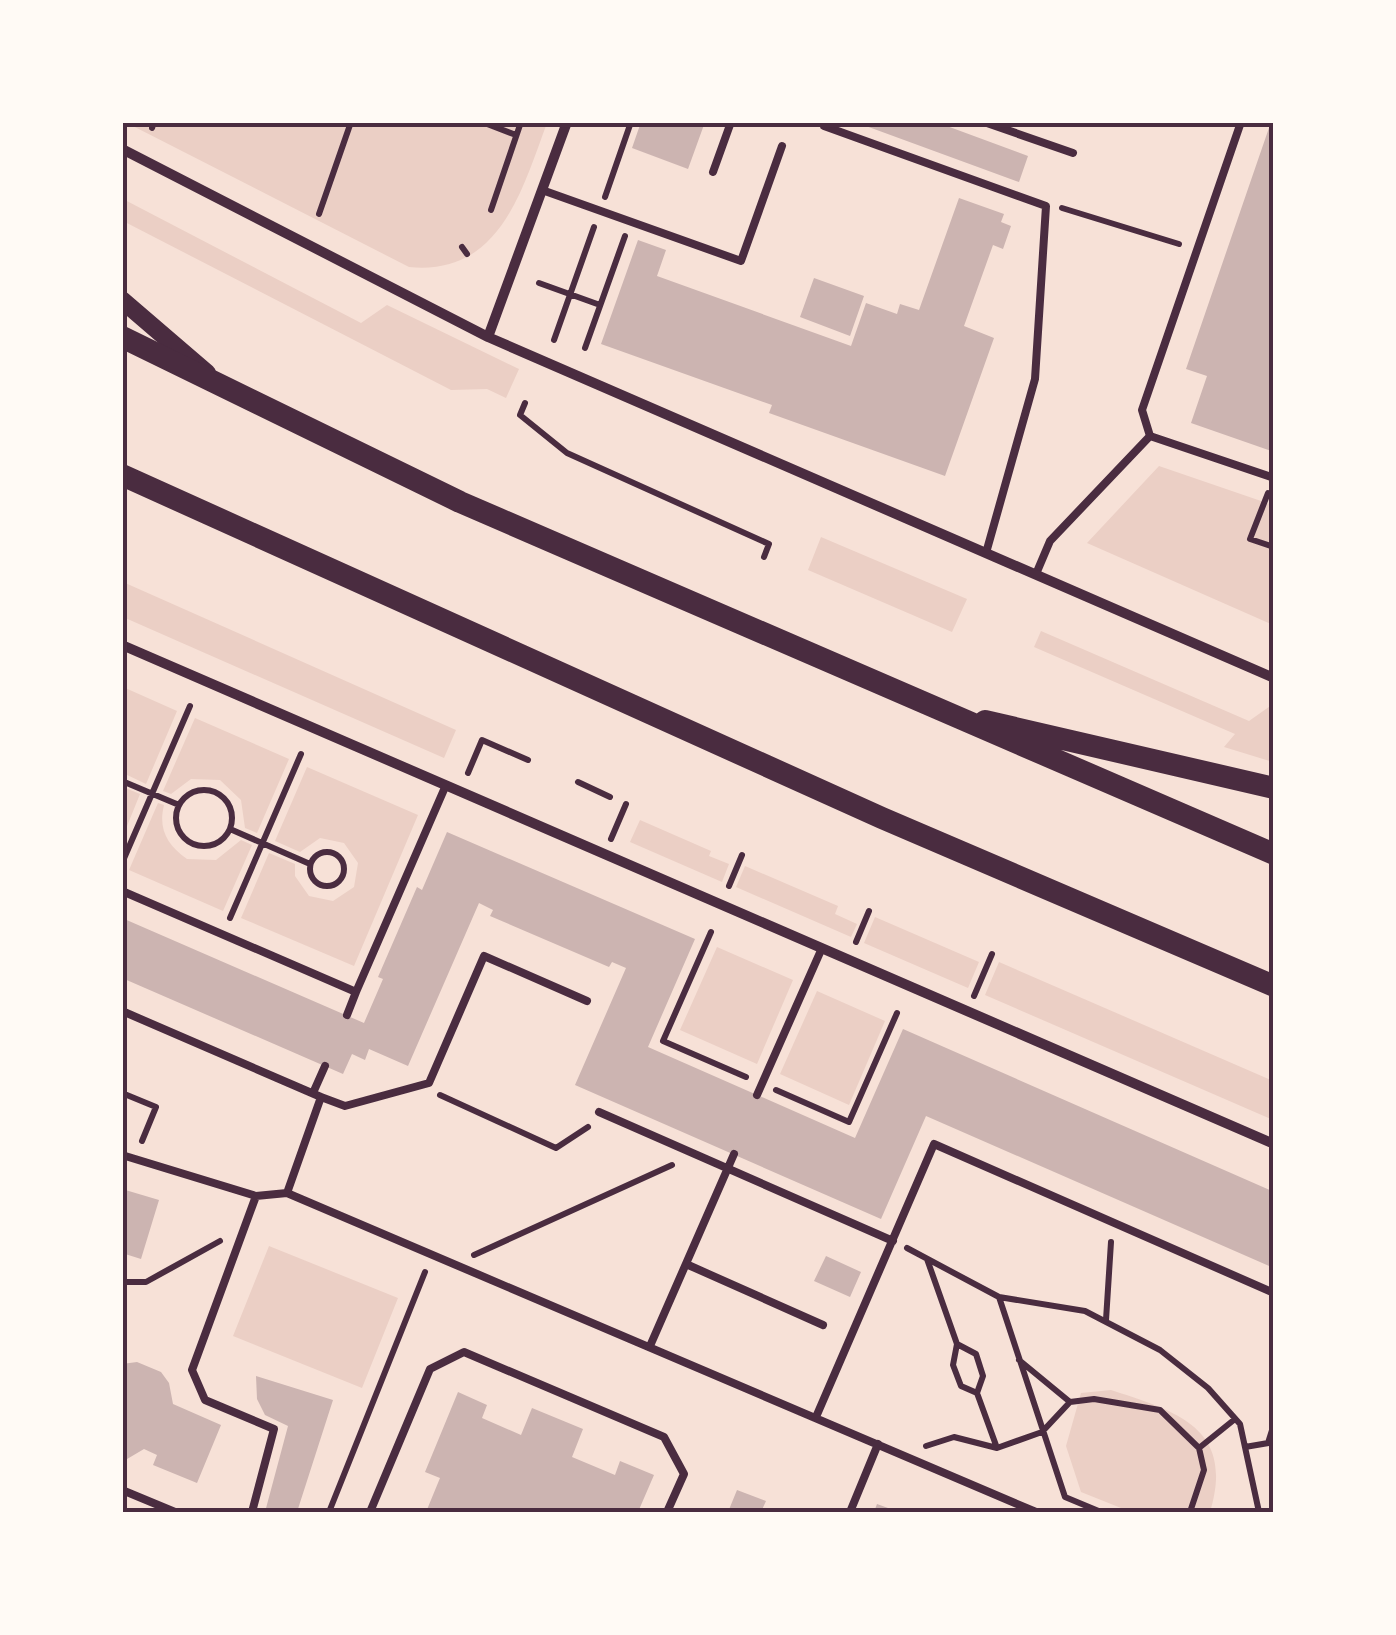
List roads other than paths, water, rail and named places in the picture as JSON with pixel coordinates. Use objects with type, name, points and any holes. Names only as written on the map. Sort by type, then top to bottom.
[{"type":"main road","points":[[122,337],[460,502],[928,708],[1274,854]]},
{"type":"main road","points":[[122,475],[882,818],[1274,986]]},
{"type":"main road","points":[[928,708],[1274,788]]},
{"type":"street","points":[[488,336],[567,122]]},
{"type":"street","points":[[122,148],[488,336],[1274,678]]},
{"type":"street","points":[[122,300],[226,389]]},
{"type":"street","points":[[122,645],[1274,1144]]},
{"type":"lane","points":[[713,172],[732,122]]},
{"type":"lane","points":[[984,122],[1073,153]]},
{"type":"lane","points":[[1150,436],[1142,410],[1241,122]]},
{"type":"lane","points":[[824,126],[1046,206],[1034,379],[986,553]]},
{"type":"lane","points":[[542,190],[742,261],[782,146]]},
{"type":"lane","points":[[1150,436],[1273,478]]},
{"type":"lane","points":[[1036,574],[1050,542],[1150,436]]},
{"type":"lane","points":[[347,1015],[446,785]]},
{"type":"lane","points":[[122,891],[356,992]]},
{"type":"lane","points":[[757,1095],[822,948]]},
{"type":"lane","points":[[122,1011],[345,1106],[429,1082],[484,956],[587,1001]]},
{"type":"lane","points":[[287,1194],[325,1066]]},
{"type":"lane","points":[[599,1112],[892,1241]]},
{"type":"lane","points":[[816,1417],[934,1144],[1274,1293]]},
{"type":"lane","points":[[650,1346],[734,1154]]},
{"type":"lane","points":[[122,1155],[256,1196],[287,1194],[1036,1512]]},
{"type":"lane","points":[[252,1512],[274,1429],[205,1400],[192,1370],[256,1196]]},
{"type":"lane","points":[[686,1264],[824,1325]]},
{"type":"lane","points":[[370,1512],[430,1369],[464,1352],[664,1437],[684,1474],[667,1512]]},
{"type":"lane","points":[[850,1512],[878,1444]]},
{"type":"lane","points":[[122,1490],[176,1512]]}]
